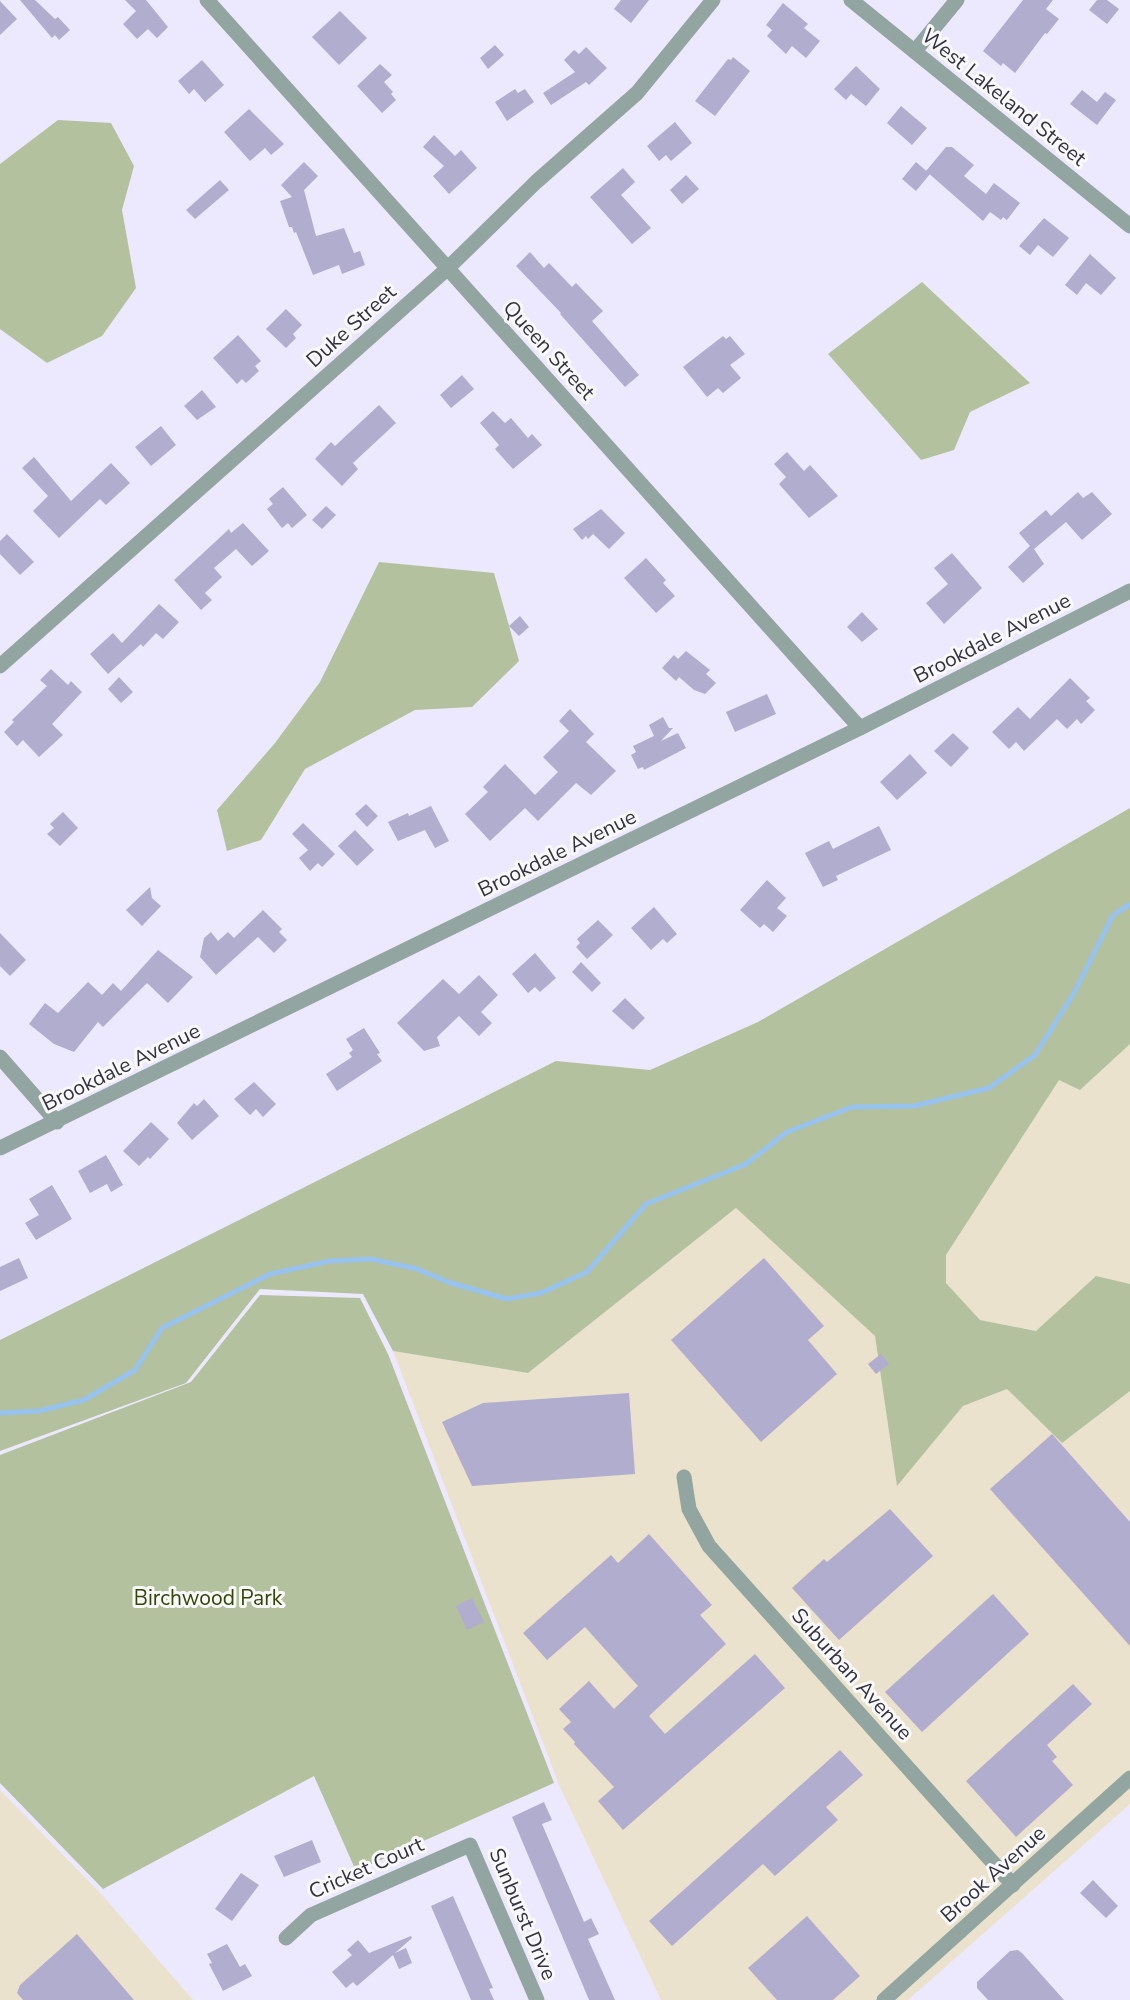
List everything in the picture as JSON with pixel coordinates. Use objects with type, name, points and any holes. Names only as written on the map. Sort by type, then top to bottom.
[{"type":"street","name":"Queen Street","points":[[207,0],[860,728]]},
{"type":"street","name":"Duke Street","points":[[0,666],[447,269],[536,182],[637,93],[712,0]]},
{"type":"street","name":"West Lakeland Street","points":[[851,0],[1130,226]]},
{"type":"street","points":[[915,51],[957,0]]},
{"type":"street","name":"Brookdale Avenue","points":[[0,1148],[860,728],[1130,591]]},
{"type":"street","points":[[0,1057],[57,1122]]},
{"type":"street","name":"Suburban Avenue","points":[[684,1478],[689,1509],[709,1546],[1013,1885]]},
{"type":"street","name":"Brook Avenue","points":[[884,2000],[1130,1778]]},
{"type":"street","name":"Cricket Court","points":[[286,1938],[311,1915],[470,1845]]},
{"type":"street","name":"Sunburst Drive","points":[[470,1845],[537,2000]]},
{"type":"shaded area","points":[[1130,1044],[1130,1284],[1095,1277],[1037,1331],[980,1320],[946,1283],[946,1255],[1059,1079],[1080,1090]]},
{"type":"shaded area","points":[[736,1208],[875,1336],[897,1485],[963,1406],[1007,1389],[1062,1443],[1130,1391],[1130,1804],[908,2000],[661,2000],[560,1787],[393,1351],[528,1373]]},
{"type":"shaded area","points":[[0,1790],[101,1894],[193,2000],[0,2000]]},
{"type":"green space","points":[[58,120],[111,123],[134,166],[122,210],[136,288],[102,336],[47,363],[0,329],[0,164]]},
{"type":"green space","points":[[922,282],[1030,383],[970,412],[954,450],[921,460],[828,354]]},
{"type":"green space","points":[[379,562],[494,573],[519,661],[472,707],[415,710],[305,769],[261,840],[227,851],[217,810],[275,743],[320,682]]},
{"type":"green space","points":[[1130,808],[1130,1044],[1080,1090],[1059,1080],[946,1255],[946,1283],[980,1320],[1036,1331],[1096,1276],[1130,1284],[1130,1391],[1062,1443],[1007,1389],[963,1406],[897,1486],[875,1336],[736,1208],[528,1373],[393,1351],[363,1294],[260,1289],[186,1383],[0,1451],[0,1340],[556,1061],[650,1070],[758,1022]]},
{"type":"green space","name":"Birchwood Park","points":[[260,1295],[360,1298],[388,1354],[554,1783],[356,1871],[314,1776],[103,1889],[0,1783],[0,1455],[191,1382]]},
{"type":"building","points":[[20,0],[35,0],[55,19],[58,17],[70,30],[59,40],[55,35],[52,38]]},
{"type":"building","points":[[125,0],[146,0],[168,27],[157,38],[148,29],[137,39],[123,24],[136,11]]},
{"type":"building","points":[[621,0],[649,0],[631,23],[614,9]]},
{"type":"building","points":[[1023,0],[1053,0],[1046,9],[1059,19],[1047,34],[1045,33],[1015,73],[1003,63],[1001,66],[983,51]]},
{"type":"building","points":[[1097,0],[1107,0],[1119,9],[1107,24],[1089,10]]},
{"type":"building","points":[[0,1],[17,19],[0,35]]},
{"type":"building","points":[[783,3],[808,24],[804,28],[820,41],[806,58],[792,46],[786,54],[767,36],[772,30],[766,25]]},
{"type":"building","points":[[340,11],[367,38],[339,65],[312,37]]},
{"type":"building","points":[[495,45],[504,55],[488,69],[480,58]]},
{"type":"building","points":[[586,47],[607,68],[589,85],[586,82],[551,105],[543,93],[575,72],[564,60],[574,50],[579,54]]},
{"type":"building","points":[[733,57],[750,71],[715,116],[695,101],[728,59],[731,60]]},
{"type":"building","points":[[202,60],[224,85],[205,102],[194,89],[189,94],[178,81]]},
{"type":"building","points":[[380,64],[392,75],[384,82],[393,92],[391,94],[396,100],[382,113],[357,86]]},
{"type":"building","points":[[856,66],[880,89],[866,106],[851,94],[846,100],[834,89]]},
{"type":"building","points":[[515,89],[518,93],[525,89],[534,102],[507,121],[495,102]]},
{"type":"building","points":[[1082,90],[1097,102],[1105,92],[1116,100],[1097,125],[1070,104]]},
{"type":"building","points":[[901,106],[927,128],[912,145],[887,123]]},
{"type":"building","points":[[249,109],[284,144],[271,155],[265,148],[250,161],[224,132]]},
{"type":"building","points":[[675,122],[692,143],[671,161],[666,155],[659,161],[647,146]]},
{"type":"building","points":[[434,135],[455,156],[461,150],[477,168],[449,194],[433,176],[444,166],[423,147]]},
{"type":"building","points":[[946,147],[952,147],[974,165],[964,176],[986,194],[994,183],[1020,203],[1007,220],[1003,217],[1001,220],[990,212],[983,221],[926,171]]},
{"type":"building","points":[[304,162],[318,176],[304,190],[316,236],[344,228],[354,253],[360,251],[365,265],[342,274],[339,265],[313,275],[296,232],[294,233],[292,227],[289,227],[280,201],[292,197],[281,185]]},
{"type":"building","points":[[916,162],[930,174],[916,191],[902,179]]},
{"type":"building","points":[[623,168],[635,182],[621,195],[651,228],[632,244],[590,197]]},
{"type":"building","points":[[686,175],[699,189],[682,204],[670,190]]},
{"type":"building","points":[[220,180],[229,190],[195,219],[186,210]]},
{"type":"building","points":[[1044,218],[1069,238],[1053,257],[1038,245],[1030,255],[1019,246]]},
{"type":"building","points":[[530,252],[544,268],[549,263],[572,287],[576,283],[603,311],[592,321],[639,375],[625,387],[561,313],[516,266]]},
{"type":"building","points":[[1090,254],[1116,278],[1101,295],[1086,283],[1077,295],[1065,285]]},
{"type":"building","points":[[286,309],[302,325],[293,334],[296,338],[286,348],[266,329]]},
{"type":"building","points":[[238,335],[261,361],[255,366],[259,371],[246,383],[242,379],[237,384],[213,358]]},
{"type":"building","points":[[723,336],[726,339],[730,336],[745,354],[730,365],[741,378],[723,393],[718,388],[707,397],[683,367]]},
{"type":"building","points":[[462,375],[474,389],[451,408],[440,395]]},
{"type":"building","points":[[202,390],[216,407],[197,420],[184,406]]},
{"type":"building","points":[[379,405],[396,423],[353,463],[358,469],[342,486],[315,459],[331,442],[335,446]]},
{"type":"building","points":[[493,411],[505,423],[511,418],[528,438],[532,434],[542,445],[513,469],[495,449],[499,445],[480,423]]},
{"type":"building","points":[[161,426],[176,445],[151,466],[135,447]]},
{"type":"building","points":[[787,452],[804,471],[810,465],[838,496],[809,518],[779,484],[786,477],[774,464]]},
{"type":"building","points":[[34,457],[71,501],[111,463],[130,483],[106,505],[100,499],[59,538],[33,511],[48,496],[22,468]]},
{"type":"building","points":[[283,487],[307,515],[292,528],[288,523],[282,528],[267,509],[273,504],[269,499]]},
{"type":"building","points":[[1078,492],[1083,498],[1092,492],[1112,514],[1082,540],[1066,522],[1034,549],[1044,564],[1023,583],[1008,567],[1030,546],[1019,533],[1046,510],[1051,516]]},
{"type":"building","points":[[326,506],[336,515],[322,529],[312,520]]},
{"type":"building","points":[[601,509],[625,533],[609,549],[593,534],[588,539],[586,536],[582,540],[573,529]]},
{"type":"building","points":[[243,523],[269,551],[252,566],[236,549],[214,568],[222,577],[205,593],[212,600],[201,610],[174,580],[229,529],[231,533]]},
{"type":"building","points":[[7,534],[34,562],[20,575],[0,554],[0,541]]},
{"type":"building","points":[[952,553],[982,588],[944,624],[926,603],[948,584],[934,568]]},
{"type":"building","points":[[646,558],[666,580],[663,583],[675,596],[656,613],[624,578]]},
{"type":"building","points":[[159,604],[179,622],[163,639],[156,633],[143,647],[141,644],[108,674],[90,654],[113,633],[122,643]]},
{"type":"building","points":[[862,612],[878,629],[862,642],[847,627]]},
{"type":"building","points":[[520,616],[529,627],[519,636],[509,626]]},
{"type":"building","points":[[686,651],[710,670],[706,674],[716,683],[705,694],[694,690],[679,677],[676,681],[662,668],[674,655],[678,659]]},
{"type":"building","points":[[51,669],[68,685],[71,681],[82,692],[52,724],[63,735],[39,757],[23,740],[17,746],[4,732],[14,722],[12,720],[47,686],[40,680]]},
{"type":"building","points":[[119,677],[133,692],[121,703],[108,689]]},
{"type":"building","points":[[1070,678],[1090,698],[1086,701],[1095,710],[1081,724],[1077,719],[1067,729],[1057,719],[1024,751],[1016,742],[1009,749],[992,732],[1018,707],[1030,719]]},
{"type":"building","points":[[767,694],[776,714],[735,732],[726,712]]},
{"type":"building","points":[[570,709],[594,734],[586,742],[616,771],[591,795],[576,783],[538,821],[525,808],[490,841],[465,814],[488,792],[483,787],[505,764],[535,795],[558,772],[543,757],[569,731],[559,721]]},
{"type":"building","points":[[663,717],[669,728],[673,728],[661,741],[678,733],[686,748],[644,770],[643,767],[638,769],[631,755],[636,752],[633,746],[654,736],[649,725]]},
{"type":"building","points":[[953,733],[969,748],[951,767],[934,751]]},
{"type":"building","points":[[910,754],[927,773],[897,800],[880,782]]},
{"type":"building","points":[[366,804],[378,816],[367,827],[355,814]]},
{"type":"building","points":[[431,806],[449,841],[435,848],[425,830],[398,841],[388,822]]},
{"type":"building","points":[[63,812],[78,828],[60,846],[47,834],[54,828],[50,824]]},
{"type":"building","points":[[303,823],[335,854],[322,867],[318,863],[310,871],[299,858],[308,850],[292,834]]},
{"type":"building","points":[[879,826],[891,850],[836,876],[838,880],[823,887],[805,853],[829,841],[833,849]]},
{"type":"building","points":[[355,830],[374,850],[357,866],[338,846]]},
{"type":"building","points":[[767,880],[786,898],[777,908],[787,916],[773,932],[764,924],[760,928],[740,910]]},
{"type":"building","points":[[150,887],[152,898],[161,906],[142,926],[126,910]]},
{"type":"building","points":[[654,907],[677,934],[667,943],[663,939],[651,950],[631,928]]},
{"type":"building","points":[[263,910],[282,929],[279,932],[287,940],[274,953],[258,937],[216,975],[200,957],[204,938],[211,932],[218,941],[228,932],[234,938]]},
{"type":"building","points":[[598,920],[613,935],[587,959],[576,947],[580,943],[577,939]]},
{"type":"building","points":[[0,933],[26,960],[10,976],[0,966]]},
{"type":"building","points":[[158,950],[193,977],[168,1003],[147,983],[103,1027],[98,1022],[74,1052],[54,1044],[29,1024],[45,1003],[58,1013],[88,982],[102,995],[113,983],[121,991]]},
{"type":"building","points":[[535,953],[556,978],[540,992],[535,987],[528,993],[512,974]]},
{"type":"building","points":[[581,962],[601,983],[592,992],[572,972]]},
{"type":"building","points":[[479,975],[498,995],[481,1012],[492,1023],[479,1036],[459,1016],[437,1037],[440,1046],[424,1051],[397,1023],[443,979],[459,994]]},
{"type":"building","points":[[625,998],[645,1018],[633,1030],[612,1011]]},
{"type":"building","points":[[364,1028],[380,1053],[377,1054],[382,1061],[337,1091],[326,1074],[352,1057],[349,1053],[353,1050],[346,1039]]},
{"type":"building","points":[[254,1082],[276,1104],[263,1117],[256,1109],[250,1115],[234,1099]]},
{"type":"building","points":[[204,1099],[219,1116],[192,1140],[177,1123],[194,1103],[197,1106]]},
{"type":"building","points":[[151,1122],[169,1139],[150,1159],[148,1157],[139,1166],[123,1151]]},
{"type":"building","points":[[106,1155],[123,1185],[111,1192],[107,1184],[90,1193],[78,1171]]},
{"type":"building","points":[[52,1185],[72,1219],[36,1240],[25,1223],[39,1215],[29,1199]]},
{"type":"building","points":[[19,1258],[28,1278],[0,1291],[0,1267]]},
{"type":"building","points":[[764,1258],[824,1326],[808,1340],[837,1374],[761,1442],[671,1340]]},
{"type":"building","points":[[881,1354],[889,1364],[876,1374],[868,1364]]},
{"type":"building","points":[[629,1393],[635,1474],[472,1486],[442,1422],[483,1403]]},
{"type":"building","points":[[1052,1434],[1130,1522],[1130,1646],[990,1489]]},
{"type":"building","points":[[890,1509],[933,1556],[839,1640],[792,1588],[824,1559],[827,1562]]},
{"type":"building","points":[[649,1534],[712,1605],[700,1615],[726,1644],[649,1716],[665,1734],[755,1654],[785,1688],[623,1830],[598,1801],[614,1787],[563,1729],[571,1722],[559,1709],[589,1681],[614,1709],[638,1686],[585,1627],[547,1660],[523,1633],[611,1555],[618,1563]]},
{"type":"building","points":[[993,1594],[1029,1634],[922,1732],[885,1692]]},
{"type":"building","points":[[472,1598],[484,1622],[467,1630],[456,1606]]},
{"type":"building","points":[[1073,1684],[1092,1704],[1047,1745],[1057,1757],[1052,1761],[1073,1785],[1016,1837],[966,1781]]},
{"type":"building","points":[[840,1750],[863,1775],[826,1807],[838,1820],[775,1876],[763,1864],[672,1946],[649,1921]]},
{"type":"building","points":[[544,1802],[552,1820],[542,1824],[584,1922],[591,1918],[599,1934],[588,1939],[615,2000],[589,2000],[512,1817]]},
{"type":"building","points":[[312,1840],[321,1862],[284,1877],[274,1856]]},
{"type":"building","points":[[241,1873],[259,1885],[232,1921],[215,1909]]},
{"type":"building","points":[[1093,1880],[1118,1906],[1106,1918],[1080,1893]]},
{"type":"building","points":[[453,1896],[493,1988],[489,1989],[494,2000],[471,2000],[431,1906]]},
{"type":"building","points":[[807,1916],[860,1976],[833,2000],[777,2000],[748,1968]]},
{"type":"building","points":[[77,1934],[134,2000],[23,2000],[17,1993],[20,1985]]},
{"type":"building","points":[[411,1936],[412,1938],[395,1953],[406,1948],[412,1963],[399,1969],[393,1955],[357,1986],[353,1982],[346,1988],[332,1972],[352,1955],[347,1950],[358,1940],[369,1953]]},
{"type":"building","points":[[227,1944],[240,1967],[245,1964],[252,1976],[223,1991],[209,1964],[212,1963],[207,1954]]},
{"type":"building","points":[[1018,1950],[1064,2000],[988,2000],[977,1988],[977,1982],[1010,1951]]},
{"type":"waterway","points":[[0,1413],[39,1411],[84,1400],[135,1370],[162,1328],[270,1274],[330,1261],[371,1259],[417,1269],[448,1282],[507,1299],[541,1293],[587,1272],[646,1204],[746,1164],[787,1132],[852,1107],[914,1106],[989,1088],[1035,1055],[1074,993],[1113,915],[1130,904]]}]
